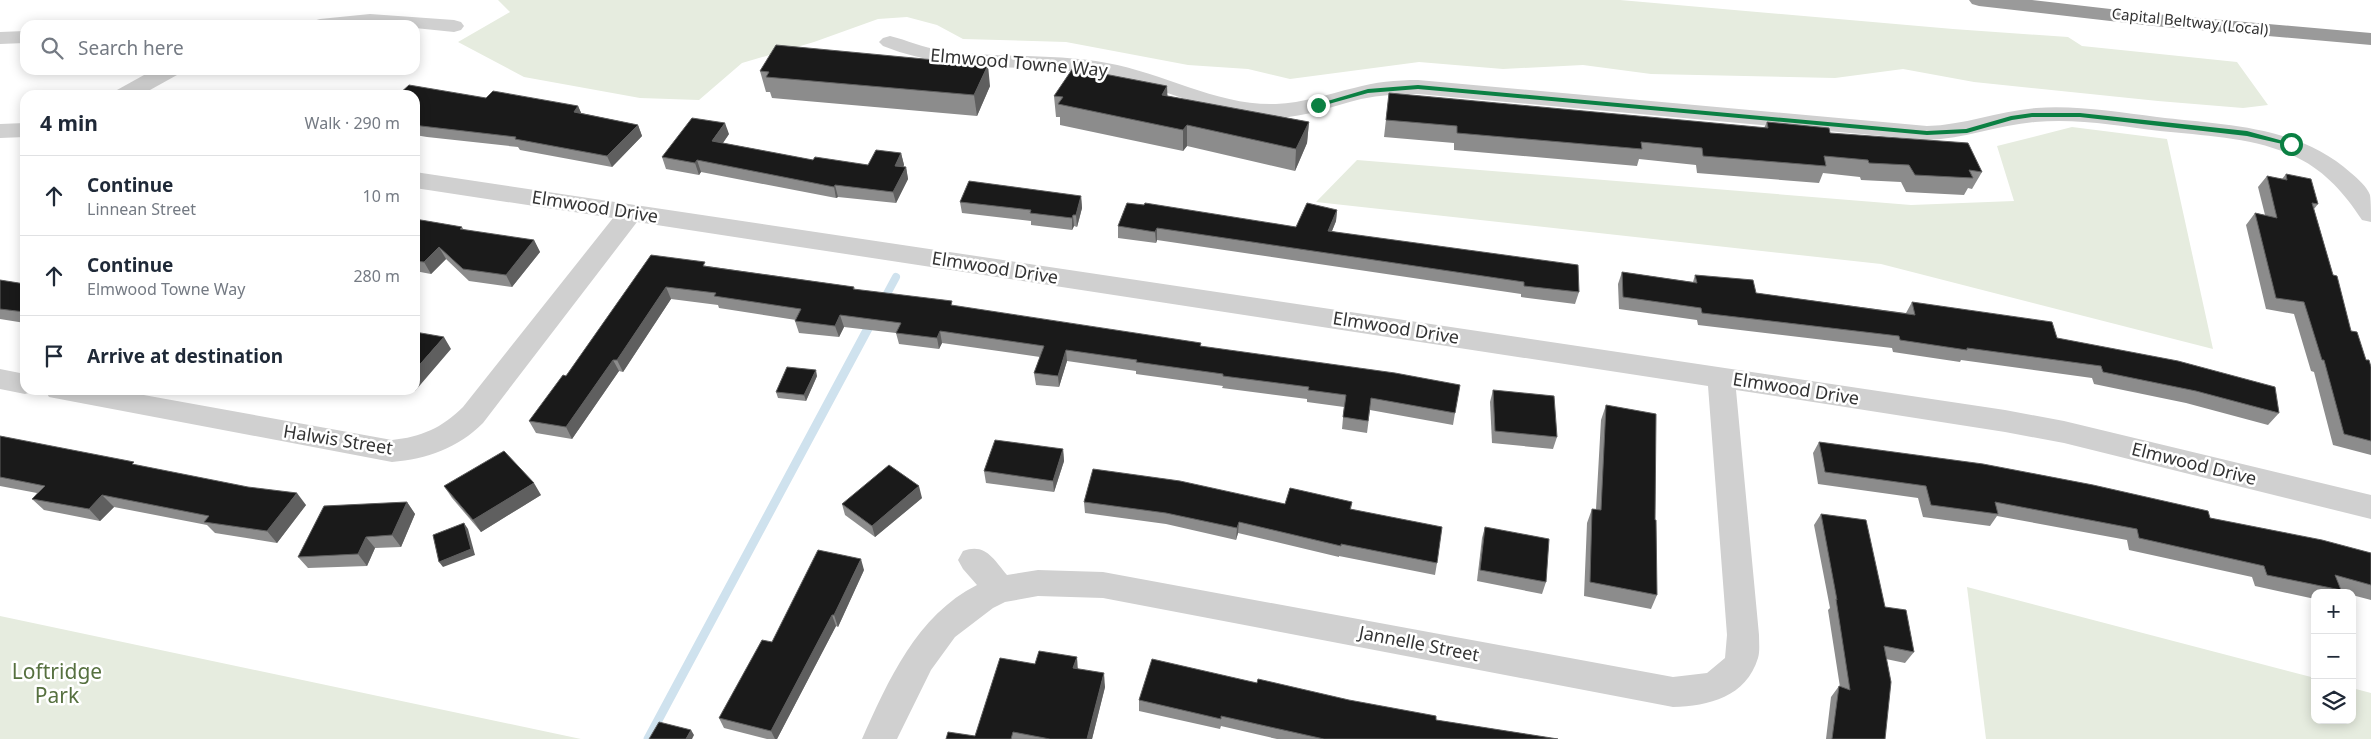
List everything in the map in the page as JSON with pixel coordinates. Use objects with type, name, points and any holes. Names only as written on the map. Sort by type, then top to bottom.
[{"type":"highway","name":"Capital Beltway (Local)","points":[[1979,0],[2154,20],[2371,39]]},
{"type":"highway","points":[[2038,0],[2371,25]]},
{"type":"street","points":[[420,22],[454,26]]},
{"type":"street","points":[[0,38],[20,37]]},
{"type":"street","name":"Elmwood Towne Way","points":[[890,42],[913,52],[940,58],[974,61],[1057,63],[1110,70],[1157,82],[1217,104],[1255,110],[1296,110],[1368,91],[1418,87],[1927,133],[1952,133],[2011,118],[2057,114],[2247,134],[2291,144],[2328,165],[2356,190],[2371,214]]},
{"type":"street","points":[[134,90],[160,75]]},
{"type":"street","points":[[0,130],[20,130]]},
{"type":"street","name":"Elmwood Drive","points":[[420,181],[1721,378],[2064,432],[2371,506]]},
{"type":"street","name":"Halwis Street","points":[[86,395],[392,451],[430,445],[450,435],[473,415],[631,212]]},
{"type":"street","name":"Jannelle Street","points":[[879,739],[919,660],[943,627],[982,598],[1000,589],[1038,583],[1103,585],[1673,692],[1696,692],[1717,686],[1732,675],[1741,659],[1743,635],[1721,378]]},
{"type":"street","points":[[0,379],[20,383]]},
{"type":"street","points":[[974,560],[1000,589]]},
{"type":"green space","points":[[498,0],[1620,0],[2068,37],[2082,46],[2237,62],[2268,105],[2243,108],[2158,101],[1974,82],[1903,69],[1835,78],[1651,74],[1583,65],[1503,69],[1419,62],[1290,79],[1248,69],[1188,65],[1066,42],[963,39],[937,25],[907,17],[878,19],[814,42],[742,63],[699,100],[640,98],[524,77],[458,42],[510,12]]},
{"type":"green space","points":[[2072,127],[2167,139],[2213,349],[1881,264],[1316,202],[1357,160],[1911,205],[2014,201],[1997,146]]},
{"type":"green space","points":[[1967,587],[2311,677],[2311,724],[2356,724],[2356,689],[2371,693],[2371,739],[1986,739]]},
{"type":"green space","name":"Loftridge Park","points":[[0,616],[581,739],[0,739]]},
{"type":"building","points":[[776,45],[988,65],[974,95],[766,77],[769,72],[760,71]]},
{"type":"building","points":[[1073,68],[1167,86],[1162,95],[1309,122],[1296,149],[1187,125],[1183,130],[1058,104],[1063,97],[1054,96]]},
{"type":"building","points":[[409,85],[486,98],[493,91],[578,106],[574,112],[638,125],[607,156],[515,139],[516,137],[420,126],[420,90],[404,90]]},
{"type":"building","points":[[1389,93],[1768,128],[1767,122],[1829,128],[1830,133],[1968,143],[1982,172],[1969,170],[1973,178],[1915,175],[1909,165],[1869,163],[1868,160],[1824,156],[1826,166],[1703,156],[1702,148],[1641,142],[1642,149],[1457,133],[1457,126],[1386,120]]},
{"type":"building","points":[[692,118],[725,123],[712,141],[813,160],[815,157],[868,165],[876,150],[901,153],[895,166],[906,167],[893,192],[835,185],[834,187],[697,160],[695,163],[662,157]]},
{"type":"building","points":[[2286,174],[2311,179],[2318,204],[2312,203],[2333,275],[2337,276],[2351,331],[2357,332],[2366,360],[2369,360],[2371,367],[2371,441],[2344,434],[2324,360],[2322,360],[2304,302],[2276,298],[2255,213],[2277,218],[2267,176],[2287,180]]},
{"type":"building","points":[[969,181],[1081,196],[1076,215],[1073,215],[1072,218],[1030,213],[1031,210],[960,202]]},
{"type":"building","points":[[1127,203],[1144,205],[1145,203],[1296,227],[1307,203],[1337,210],[1328,231],[1578,265],[1579,292],[1524,286],[1524,282],[1157,228],[1155,232],[1118,226]]},
{"type":"building","points":[[420,220],[462,227],[460,229],[534,240],[506,275],[463,269],[439,247],[424,262],[420,262]]},
{"type":"building","points":[[651,255],[705,262],[703,266],[854,287],[853,289],[952,301],[951,305],[1201,343],[1200,346],[1395,373],[1460,385],[1455,413],[1371,398],[1368,421],[1343,417],[1346,395],[1308,390],[1309,387],[1223,376],[1223,374],[1066,350],[1058,376],[1034,373],[1044,346],[940,331],[937,338],[896,333],[901,323],[840,315],[835,326],[795,321],[801,309],[714,296],[716,293],[666,287],[617,360],[613,360],[566,427],[529,421],[563,375],[566,376]]},
{"type":"building","points":[[1622,272],[1697,283],[1695,275],[1753,280],[1756,293],[1915,315],[1912,302],[2052,322],[2057,338],[2178,361],[2275,387],[2279,413],[2196,391],[2103,372],[2101,366],[1967,348],[1967,350],[1900,340],[1899,336],[1702,313],[1701,308],[1623,297]]},
{"type":"building","points":[[0,280],[20,283],[20,311],[0,309]]},
{"type":"building","points":[[420,333],[444,337],[420,364]]},
{"type":"building","points":[[787,367],[816,370],[804,395],[776,392]]},
{"type":"building","points":[[1493,390],[1554,396],[1557,437],[1495,431]]},
{"type":"building","points":[[1606,405],[1656,414],[1655,520],[1657,595],[1590,582],[1592,509],[1601,510]]},
{"type":"building","points":[[0,436],[134,462],[132,464],[248,487],[297,493],[267,531],[204,522],[209,516],[102,495],[89,509],[32,499],[45,486],[0,477]]},
{"type":"building","points":[[995,440],[1063,449],[1053,481],[984,471]]},
{"type":"building","points":[[1819,442],[1983,464],[2093,485],[2208,511],[2210,518],[2322,540],[2371,553],[2371,585],[2335,575],[2341,589],[2336,589],[2267,575],[2264,566],[2139,538],[2137,529],[1995,502],[1998,514],[1931,505],[1926,486],[1825,472]]},
{"type":"building","points":[[504,451],[534,483],[473,520],[444,486]]},
{"type":"building","points":[[889,465],[919,486],[872,526],[842,504]]},
{"type":"building","points":[[1093,469],[1180,481],[1285,504],[1290,488],[1352,502],[1350,509],[1442,527],[1437,563],[1341,544],[1341,546],[1239,522],[1237,528],[1166,513],[1084,502]]},
{"type":"building","points":[[407,502],[392,535],[366,537],[358,554],[298,557],[324,506]]},
{"type":"building","points":[[1821,514],[1866,520],[1885,607],[1906,610],[1914,652],[1884,646],[1891,682],[1885,739],[1832,739],[1839,686],[1850,690],[1837,600]]},
{"type":"building","points":[[464,523],[471,549],[439,562],[433,535]]},
{"type":"building","points":[[1485,527],[1549,539],[1546,582],[1480,570]]},
{"type":"building","points":[[818,550],[861,559],[834,615],[832,615],[771,731],[719,718],[762,640],[772,642]]},
{"type":"building","points":[[1039,651],[1077,657],[1073,668],[1104,673],[1087,739],[1050,739],[1013,732],[1011,739],[946,739],[948,732],[975,736],[1000,658],[1035,664]]},
{"type":"building","points":[[1152,659],[1257,683],[1258,679],[1349,700],[1436,716],[1436,720],[1558,739],[1324,739],[1221,716],[1221,719],[1139,700]]},
{"type":"building","points":[[659,722],[691,730],[686,739],[649,739]]},
{"type":"waterway","points":[[882,303],[896,277]]},
{"type":"waterway","points":[[648,739],[872,321]]},
{"type":"route","points":[[1318,105],[1384,88],[1418,87],[1927,133],[1967,131],[2011,118],[2032,115],[2080,115],[2247,134],[2291,144]]}]
